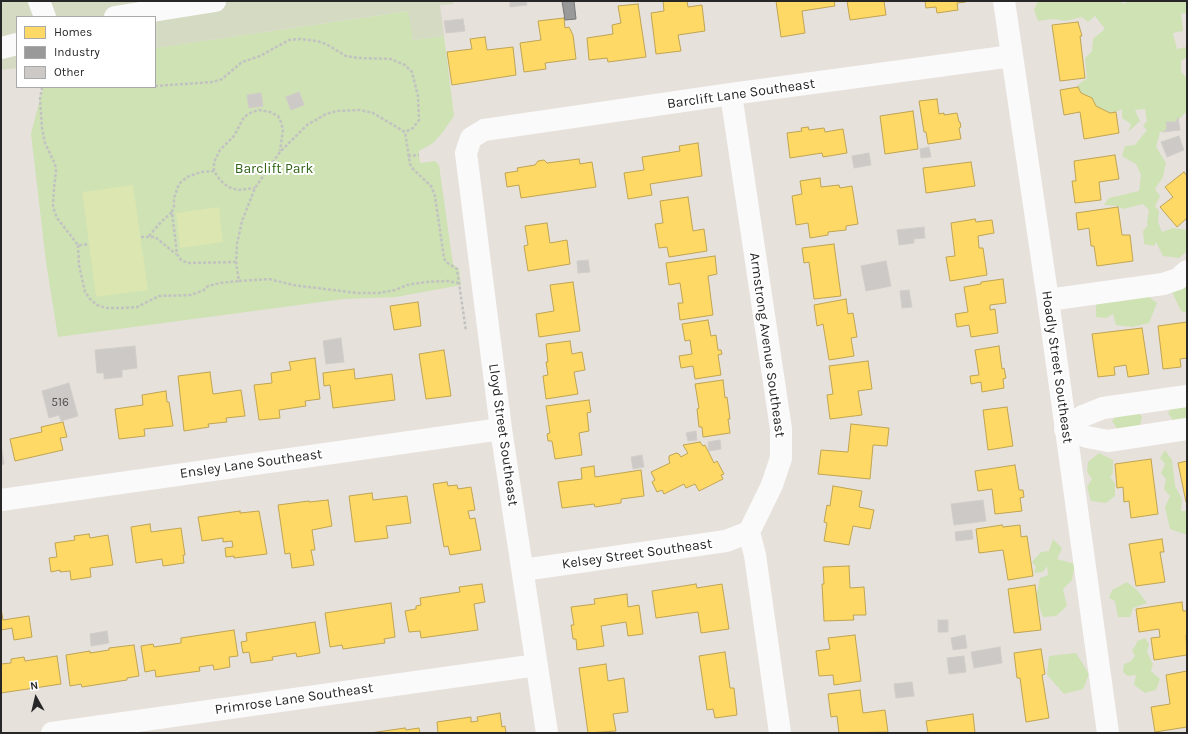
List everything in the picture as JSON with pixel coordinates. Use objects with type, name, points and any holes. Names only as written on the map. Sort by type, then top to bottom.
[{"type":"street","points":[[39,1],[45,16]]},
{"type":"street","points":[[121,16],[215,1]]},
{"type":"street","name":"Hoadly Street Southeast","points":[[1004,1],[1048,300],[1108,733]]},
{"type":"street","points":[[1,48],[16,44]]},
{"type":"street","name":"Barclift Lane Southeast","points":[[472,138],[484,130],[731,94],[1012,56]]},
{"type":"street","name":"Armstrong Avenue Southeast","points":[[731,94],[781,429],[781,458],[772,485],[749,532]]},
{"type":"street","name":"Lloyd Street Southeast","points":[[472,138],[466,153],[501,429],[547,733]]},
{"type":"street","points":[[1048,300],[1162,284],[1178,279],[1187,271]]},
{"type":"street","points":[[1065,429],[1083,416],[1103,408],[1187,396]]},
{"type":"street","name":"Ensley Lane Southeast","points":[[1,500],[501,429]]},
{"type":"street","points":[[1065,429],[1087,437],[1108,440],[1187,429]]},
{"type":"street","points":[[749,532],[755,555],[780,733]]},
{"type":"street","name":"Kelsey Street Southeast","points":[[523,570],[726,541],[749,532]]},
{"type":"street","name":"Primrose Lane Southeast","points":[[52,733],[537,665]]},
{"type":"path","points":[[156,86],[213,82],[222,79],[242,62],[260,56],[289,40],[300,39],[317,41],[326,44],[346,56],[391,59],[405,65],[412,72],[418,96],[419,120],[412,128],[405,132]]},
{"type":"path","points":[[42,88],[40,99],[42,128],[45,143],[55,164],[56,171],[53,207],[57,218],[78,245],[79,264],[85,292],[90,300],[98,305],[106,308],[137,307],[159,296],[191,295],[204,290],[208,286],[220,283],[269,279],[294,285],[357,293],[379,293],[395,290],[407,285],[426,282],[447,281],[459,283]]},
{"type":"path","points":[[255,188],[238,190],[228,187],[220,180],[214,171],[214,162],[220,150],[234,136],[244,117],[259,110],[270,112],[278,116],[281,122],[283,130],[280,152]]},
{"type":"path","points":[[239,281],[236,262],[237,244],[242,222],[255,188],[280,152],[307,125],[326,114],[337,110],[360,110],[373,113],[405,132]]},
{"type":"path","points":[[405,132],[408,156],[413,169],[431,186],[435,196],[444,258],[446,262],[457,269],[466,331]]},
{"type":"path","points":[[408,156],[419,155]]},
{"type":"path","points":[[177,254],[172,212],[174,198],[179,184],[187,177],[201,172],[214,171]]},
{"type":"path","points":[[148,236],[172,212]]},
{"type":"path","points":[[141,237],[148,236],[155,238],[177,254],[181,260],[188,263],[236,262]]},
{"type":"path","points":[[78,245],[83,246],[89,244]]},
{"type":"green space","points":[[1,1],[453,1],[453,4],[440,5],[444,36],[413,40],[408,11],[156,48],[156,16],[16,16],[16,68],[1,70]]},
{"type":"green space","points":[[1038,1],[1119,1],[1125,4],[1128,1],[1187,1],[1187,13],[1181,14],[1183,31],[1173,33],[1177,49],[1187,47],[1187,57],[1181,61],[1181,72],[1187,78],[1187,111],[1176,122],[1167,122],[1167,129],[1160,132],[1156,147],[1166,163],[1163,177],[1155,189],[1160,196],[1155,206],[1159,211],[1158,222],[1162,232],[1173,228],[1187,230],[1187,251],[1179,258],[1163,256],[1156,242],[1154,246],[1144,244],[1143,231],[1148,225],[1149,210],[1143,204],[1123,209],[1117,206],[1104,205],[1109,198],[1139,191],[1141,175],[1136,164],[1122,156],[1125,146],[1135,145],[1147,130],[1143,126],[1147,121],[1145,109],[1135,110],[1140,121],[1128,132],[1131,124],[1122,118],[1122,109],[1110,113],[1096,106],[1092,98],[1081,93],[1078,87],[1078,85],[1087,78],[1085,58],[1092,51],[1093,39],[1105,29],[1095,16],[1088,22],[1082,17],[1066,21],[1053,19],[1038,21],[1034,10]]},
{"type":"green space","name":"Barclift Park","points":[[409,11],[413,40],[444,36],[454,116],[433,143],[419,151],[419,155],[420,163],[435,161],[439,165],[453,264],[459,269],[461,285],[396,297],[344,299],[58,337],[46,262],[31,134],[43,88],[156,88],[156,48]]},
{"type":"green space","points":[[133,185],[148,290],[96,297],[82,192]]},
{"type":"green space","points":[[219,207],[223,242],[180,248],[176,213]]},
{"type":"green space","points":[[1187,262],[1187,313],[1181,311],[1172,292]]},
{"type":"green space","points":[[1140,290],[1157,303],[1149,323],[1132,327],[1116,325],[1113,314],[1106,318],[1096,317],[1096,304]]},
{"type":"green space","points":[[1177,400],[1187,402],[1187,427],[1178,428],[1168,413]]},
{"type":"green space","points":[[1133,405],[1142,417],[1138,433],[1122,436],[1112,421],[1122,408]]},
{"type":"green space","points":[[1165,450],[1172,460],[1175,486],[1182,499],[1181,511],[1187,511],[1187,535],[1170,529],[1165,507],[1170,496],[1164,489],[1166,479],[1161,473],[1165,464],[1160,458]]},
{"type":"green space","points":[[1099,453],[1113,460],[1113,473],[1110,477],[1115,483],[1115,496],[1106,503],[1091,501],[1087,487],[1092,479],[1087,472],[1088,462]]},
{"type":"green space","points":[[1053,539],[1062,548],[1057,559],[1075,564],[1072,580],[1063,589],[1067,606],[1056,616],[1043,617],[1036,597],[1040,578],[1048,575],[1047,566],[1043,572],[1034,573],[1036,567],[1032,562],[1041,552],[1049,551]]},
{"type":"green space","points":[[1127,582],[1138,591],[1147,603],[1133,608],[1130,617],[1118,617],[1115,601],[1109,598],[1112,590]]},
{"type":"green space","points":[[1145,638],[1149,644],[1147,652],[1153,664],[1151,671],[1160,679],[1156,690],[1145,693],[1134,685],[1136,675],[1128,676],[1123,672],[1124,664],[1130,662],[1135,656],[1132,650],[1137,641]]},
{"type":"green space","points":[[1076,653],[1089,674],[1083,689],[1064,694],[1047,675],[1049,656]]},
{"type":"building: Homes","points":[[663,1],[687,1],[688,7],[702,5],[705,31],[678,35],[681,51],[656,54],[651,13],[664,11]]},
{"type":"building: Homes","points":[[776,1],[834,1],[835,6],[802,11],[805,33],[781,37]]},
{"type":"building: Homes","points":[[847,1],[884,1],[886,15],[850,20]]},
{"type":"building: Homes","points":[[925,1],[966,2],[957,3],[958,10],[937,13],[936,7],[926,8]]},
{"type":"building: Homes","points":[[638,4],[646,57],[608,62],[607,58],[589,60],[587,38],[613,34],[612,25],[621,23],[618,6]]},
{"type":"building: Homes","points":[[564,18],[565,28],[569,27],[573,35],[576,59],[545,63],[546,69],[524,72],[520,43],[541,40],[538,21]]},
{"type":"building: Homes","points":[[1078,22],[1082,36],[1080,36],[1085,78],[1060,81],[1052,25]]},
{"type":"building: Homes","points":[[485,37],[487,50],[513,47],[516,75],[452,85],[447,52],[472,49],[470,39]]},
{"type":"building: Homes","points":[[1078,87],[1081,93],[1092,98],[1096,106],[1110,113],[1116,112],[1119,133],[1084,139],[1080,112],[1064,115],[1060,90]]},
{"type":"building: Homes","points":[[937,99],[939,114],[944,113],[944,115],[957,113],[961,127],[959,128],[961,139],[928,144],[926,132],[924,132],[919,101]]},
{"type":"building: Homes","points":[[913,111],[918,149],[885,154],[880,116]]},
{"type":"building: Homes","points":[[808,127],[809,130],[824,128],[825,132],[843,129],[847,153],[823,157],[822,153],[790,158],[787,133],[802,131],[801,128]]},
{"type":"building: Homes","points":[[698,143],[702,176],[650,184],[652,195],[628,199],[624,173],[644,170],[642,157],[680,151],[679,146]]},
{"type":"building: Homes","points":[[1115,155],[1119,179],[1099,182],[1101,200],[1075,203],[1072,181],[1076,181],[1074,161]]},
{"type":"building: Homes","points":[[579,159],[580,164],[592,162],[596,187],[521,198],[519,185],[507,187],[505,173],[518,171],[517,168],[535,165],[538,161],[544,160],[547,163]]},
{"type":"building: Homes","points":[[971,162],[975,186],[926,193],[923,168]]},
{"type":"building: Homes","points":[[1184,172],[1187,176],[1187,218],[1177,227],[1160,207],[1173,197],[1165,187]]},
{"type":"building: Homes","points":[[820,178],[821,187],[839,185],[840,188],[852,186],[858,224],[846,226],[846,230],[828,232],[828,235],[810,238],[808,223],[796,225],[792,196],[802,194],[800,181]]},
{"type":"building: Homes","points":[[688,197],[693,231],[704,229],[707,251],[669,257],[667,247],[659,248],[655,224],[663,223],[660,201]]},
{"type":"building: Homes","points":[[1118,207],[1122,235],[1130,235],[1133,261],[1097,266],[1094,246],[1091,246],[1089,228],[1078,230],[1076,213]]},
{"type":"building: Homes","points":[[975,219],[976,222],[992,220],[994,233],[978,236],[979,248],[983,248],[987,275],[950,281],[946,257],[955,256],[951,223]]},
{"type":"building: Homes","points":[[547,223],[550,243],[567,240],[570,264],[528,271],[524,246],[528,245],[525,226]]},
{"type":"building: Homes","points":[[834,244],[841,296],[814,299],[809,262],[804,263],[802,248]]},
{"type":"building: Homes","points":[[715,256],[717,274],[708,276],[713,315],[680,320],[678,303],[683,303],[680,283],[669,285],[666,263]]},
{"type":"building: Homes","points":[[1003,279],[1006,303],[990,305],[990,310],[995,309],[998,333],[971,337],[969,325],[957,327],[955,314],[968,312],[964,287],[981,284],[981,282]]},
{"type":"building: Homes","points":[[573,282],[580,331],[539,337],[536,314],[554,311],[550,285]]},
{"type":"building: Homes","points":[[846,299],[848,314],[853,313],[857,337],[851,338],[854,356],[829,360],[823,324],[817,326],[814,305]]},
{"type":"building: Homes","points":[[418,302],[421,326],[394,330],[390,306]]},
{"type":"building: Homes","points":[[708,320],[711,336],[716,335],[718,350],[721,350],[722,354],[718,355],[721,375],[695,379],[693,366],[681,368],[679,356],[692,354],[690,340],[685,341],[682,324]]},
{"type":"building: Homes","points":[[1187,322],[1187,358],[1180,359],[1181,367],[1163,369],[1158,326]]},
{"type":"building: Homes","points":[[1142,328],[1149,374],[1128,377],[1126,365],[1114,367],[1115,375],[1098,377],[1092,334]]},
{"type":"building: Homes","points":[[570,341],[572,354],[582,352],[585,370],[574,372],[578,394],[546,399],[543,376],[548,375],[546,344]]},
{"type":"building: Homes","points":[[999,346],[1002,369],[1004,368],[1006,378],[1003,379],[1004,388],[982,392],[981,382],[971,384],[970,376],[979,375],[975,350]]},
{"type":"building: Homes","points":[[444,350],[451,396],[426,399],[419,354]]},
{"type":"building: Homes","points":[[315,358],[320,399],[305,401],[306,406],[279,410],[280,418],[259,420],[254,385],[272,383],[271,373],[291,370],[289,362]]},
{"type":"building: Homes","points":[[868,361],[872,389],[858,391],[862,415],[830,419],[827,395],[833,394],[829,366]]},
{"type":"building: Homes","points":[[354,369],[355,379],[392,374],[395,400],[333,408],[330,385],[324,386],[323,373]]},
{"type":"building: Homes","points":[[210,372],[213,394],[241,390],[245,416],[226,418],[227,422],[208,424],[209,427],[184,431],[178,376]]},
{"type":"building: Homes","points":[[723,380],[725,398],[727,397],[730,419],[728,419],[730,433],[703,437],[702,427],[699,427],[697,409],[699,408],[695,384]]},
{"type":"building: Homes","points":[[166,391],[173,426],[144,429],[145,436],[119,439],[115,409],[143,405],[142,395]]},
{"type":"building: Homes","points":[[589,400],[591,412],[587,413],[589,431],[579,433],[582,455],[555,459],[552,441],[548,441],[547,434],[550,433],[546,406]]},
{"type":"building: Homes","points":[[1007,407],[1013,446],[988,450],[983,410]]},
{"type":"building: Homes","points":[[63,422],[67,437],[60,438],[63,450],[15,461],[10,439],[42,432],[41,427]]},
{"type":"building: Homes","points":[[851,424],[889,428],[887,446],[873,445],[870,479],[818,474],[821,450],[848,452]]},
{"type":"building: Homes","points":[[700,442],[703,446],[705,445],[714,463],[717,461],[724,474],[721,475],[723,479],[699,491],[695,484],[686,488],[684,484],[664,494],[662,490],[657,492],[652,482],[655,480],[651,472],[670,463],[669,456],[676,453],[681,457],[688,453],[683,445]]},
{"type":"building: Homes","points":[[1151,459],[1158,514],[1131,518],[1129,501],[1124,502],[1123,487],[1117,488],[1115,464]]},
{"type":"building: Homes","points":[[1187,461],[1187,502],[1186,502],[1178,463]]},
{"type":"building: Homes","points":[[1015,465],[1019,490],[1023,490],[1024,497],[1020,498],[1022,511],[995,514],[992,489],[978,491],[975,471]]},
{"type":"building: Homes","points":[[594,466],[595,477],[641,470],[644,496],[621,499],[621,503],[595,507],[594,504],[562,508],[558,482],[582,479],[581,468]]},
{"type":"building: Homes","points":[[447,482],[448,486],[457,485],[458,489],[471,487],[475,510],[468,511],[470,519],[475,518],[481,550],[450,555],[448,546],[444,547],[433,484]]},
{"type":"building: Homes","points":[[833,486],[862,491],[859,507],[874,510],[870,529],[853,526],[849,545],[824,541],[827,523],[824,522],[827,505],[830,506]]},
{"type":"building: Homes","points":[[372,493],[373,500],[407,496],[411,523],[386,526],[388,538],[355,542],[349,496]]},
{"type":"building: Homes","points":[[328,500],[332,526],[312,530],[315,550],[311,550],[314,565],[292,568],[290,553],[285,554],[278,505]]},
{"type":"building: Homes","points":[[240,511],[240,513],[259,511],[267,554],[234,558],[234,556],[226,557],[225,548],[233,547],[232,541],[223,542],[223,538],[202,541],[198,517]]},
{"type":"building: Homes","points":[[150,524],[151,532],[181,528],[185,555],[183,555],[184,563],[163,566],[162,559],[136,563],[131,527]]},
{"type":"building: Homes","points":[[1002,525],[1003,527],[1020,525],[1021,537],[1027,536],[1033,576],[1008,580],[1003,550],[979,553],[976,529]]},
{"type":"building: Homes","points":[[89,534],[90,538],[108,535],[113,565],[90,568],[91,577],[71,580],[70,571],[60,572],[60,570],[51,572],[49,558],[57,557],[55,543],[75,540],[74,536]]},
{"type":"building: Homes","points":[[1162,539],[1164,552],[1160,552],[1165,582],[1136,586],[1129,544]]},
{"type":"building: Homes","points":[[849,566],[850,588],[864,587],[866,615],[853,615],[854,620],[824,621],[822,584],[824,584],[823,567]]},
{"type":"building: Homes","points":[[482,584],[485,602],[474,604],[478,630],[421,638],[420,631],[409,632],[405,611],[416,609],[416,606],[421,605],[420,598],[460,592],[459,587]]},
{"type":"building: Homes","points":[[696,584],[697,588],[722,584],[729,629],[701,633],[698,612],[656,618],[652,591]]},
{"type":"building: Homes","points":[[1035,585],[1041,630],[1014,633],[1008,589]]},
{"type":"building: Homes","points":[[627,594],[628,607],[639,605],[643,634],[628,636],[626,622],[601,626],[604,646],[577,650],[576,639],[573,639],[571,625],[574,625],[571,607],[595,604],[594,599]]},
{"type":"building: Homes","points":[[1182,602],[1183,611],[1187,611],[1187,655],[1154,660],[1151,638],[1160,637],[1159,629],[1139,632],[1136,609]]},
{"type":"building: Homes","points":[[391,603],[395,637],[384,639],[385,643],[343,649],[342,645],[330,647],[325,613]]},
{"type":"building: Homes","points":[[1,608],[3,620],[29,616],[32,637],[14,640],[12,628],[1,630]]},
{"type":"building: Homes","points":[[315,622],[320,653],[297,657],[296,653],[272,657],[273,660],[251,663],[249,652],[243,653],[241,642],[247,641],[246,633]]},
{"type":"building: Homes","points":[[234,630],[238,656],[229,657],[230,667],[214,670],[213,665],[199,667],[200,671],[156,677],[155,670],[145,672],[141,646],[153,644],[154,647],[181,643],[181,638]]},
{"type":"building: Homes","points":[[855,635],[861,681],[834,685],[833,675],[819,676],[816,651],[830,649],[828,638]]},
{"type":"building: Homes","points":[[134,645],[139,676],[127,678],[127,680],[82,687],[81,684],[70,686],[66,655],[90,651],[90,653],[109,650],[109,648]]},
{"type":"building: Homes","points":[[1041,649],[1045,674],[1042,675],[1049,718],[1026,722],[1020,678],[1017,678],[1014,653]]},
{"type":"building: Homes","points":[[725,652],[730,688],[734,688],[737,715],[715,718],[713,709],[707,710],[699,656]]},
{"type":"building: Homes","points":[[57,656],[61,684],[1,693],[1,664],[11,663],[11,659],[24,657],[25,661]]},
{"type":"building: Homes","points":[[606,664],[608,681],[624,678],[628,712],[613,714],[616,731],[588,733],[579,668]]},
{"type":"building: Homes","points":[[1187,671],[1187,727],[1155,732],[1151,707],[1170,704],[1166,675]]},
{"type":"building: Homes","points":[[860,690],[863,713],[885,710],[888,732],[839,733],[837,716],[831,717],[828,694]]},
{"type":"building: Homes","points":[[500,713],[502,727],[505,726],[506,733],[438,733],[437,722],[471,717],[471,722],[478,721],[477,717]]},
{"type":"building: Homes","points":[[973,714],[975,733],[928,733],[926,721]]},
{"type":"building: Homes","points":[[405,728],[406,730],[419,728],[420,733],[370,733]]},
{"type":"building: Industry","points":[[562,1],[574,1],[576,19],[565,20]]},
{"type":"building: Other","points":[[510,1],[526,1],[527,5],[510,7]]},
{"type":"building: Other","points":[[463,19],[465,31],[446,33],[444,21]]},
{"type":"building: Other","points":[[299,92],[304,105],[291,110],[286,97]]},
{"type":"building: Other","points":[[261,93],[263,106],[249,108],[247,95]]},
{"type":"building: Other","points":[[1178,118],[1180,130],[1163,132],[1167,129],[1166,122],[1176,122]]},
{"type":"building: Other","points":[[1179,136],[1184,150],[1167,157],[1161,142]]},
{"type":"building: Other","points":[[929,147],[931,157],[921,158],[920,149]]},
{"type":"building: Other","points":[[869,153],[871,165],[854,168],[852,156]]},
{"type":"building: Other","points":[[924,227],[925,238],[914,239],[914,243],[899,245],[897,230]]},
{"type":"building: Other","points":[[588,260],[590,272],[578,273],[577,261]]},
{"type":"building: Other","points":[[886,261],[891,286],[866,291],[861,266]]},
{"type":"building: Other","points":[[909,290],[912,307],[902,308],[900,291]]},
{"type":"building: Other","points":[[341,338],[344,362],[326,364],[323,341]]},
{"type":"building: Other","points":[[135,346],[137,368],[122,370],[122,377],[104,379],[104,373],[97,373],[95,350]]},
{"type":"building: Other","points":[[69,383],[78,416],[61,421],[59,415],[49,418],[42,391]]},
{"type":"building: Other","points":[[696,431],[697,440],[688,441],[686,433]]},
{"type":"building: Other","points":[[720,440],[721,449],[709,451],[708,442]]},
{"type":"building: Other","points":[[1,444],[4,464],[1,465]]},
{"type":"building: Other","points":[[642,455],[644,467],[633,469],[631,457]]},
{"type":"building: Other","points":[[983,500],[986,521],[954,525],[951,504]]},
{"type":"building: Other","points":[[972,530],[973,539],[956,541],[955,532]]},
{"type":"building: Other","points":[[938,620],[948,620],[948,632],[938,632]]},
{"type":"building: Other","points":[[107,631],[109,643],[91,646],[90,634]]},
{"type":"building: Other","points":[[965,635],[967,648],[953,650],[951,638]]},
{"type":"building: Other","points":[[1000,647],[1002,663],[974,668],[971,652]]},
{"type":"building: Other","points":[[964,656],[966,672],[949,674],[947,658]]},
{"type":"building: Other","points":[[912,682],[914,696],[896,698],[894,684]]}]
